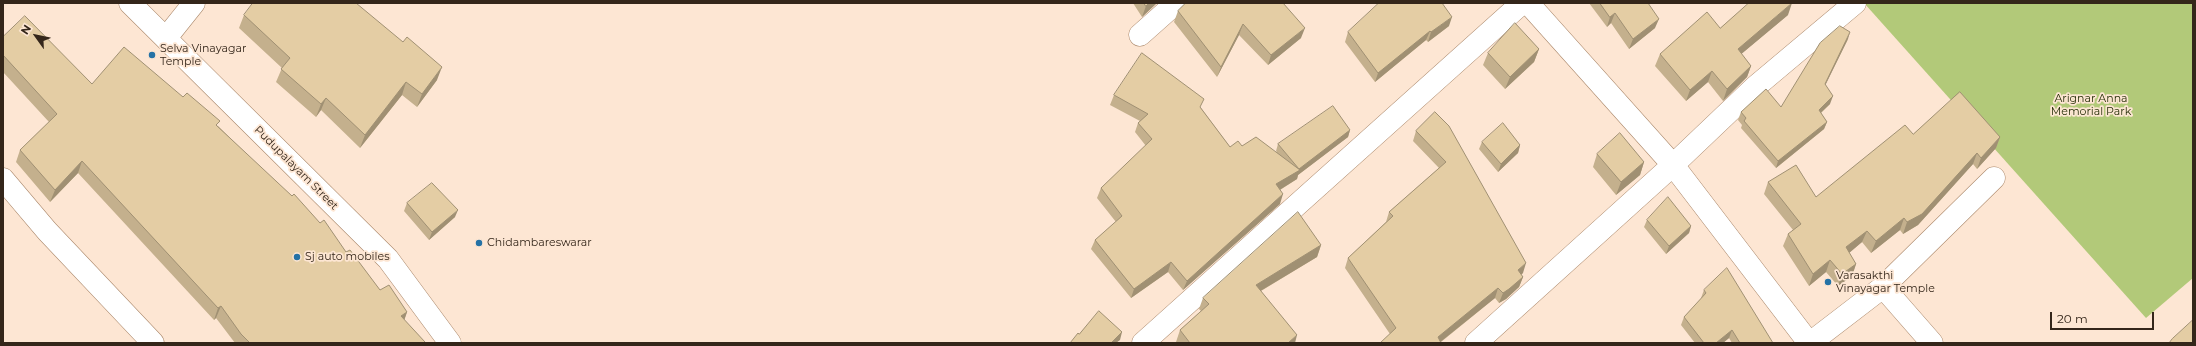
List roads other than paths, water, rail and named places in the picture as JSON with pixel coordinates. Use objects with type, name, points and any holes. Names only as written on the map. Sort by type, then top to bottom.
[{"type":"street","name":"Pudupalayam Street","points":[[130,3],[388,259],[450,343]]},
{"type":"street","points":[[166,38],[194,3]]},
{"type":"street","points":[[1140,35],[1176,3]]},
{"type":"street","points":[[1143,343],[1522,3]]},
{"type":"street","points":[[1528,3],[1673,165],[1810,343],[1883,287],[1994,178]]},
{"type":"street","points":[[1476,343],[1673,165],[1755,87],[1854,3]]},
{"type":"street","points":[[3,180],[47,231],[153,343]]},
{"type":"street","points":[[1883,287],[1932,343]]},
{"type":"place","name":"Selva Vinayagar Temple","points":[[152,55]]},
{"type":"place","name":"Chidambareswarar","points":[[479,243]]},
{"type":"place","name":"Sj auto mobiles","points":[[297,257]]},
{"type":"place","name":"Varasakthi Vinayagar Temple","points":[[1828,282]]},
{"type":"park label","name":"Arignar Anna Memorial Park","points":[[2091,105]]}]
